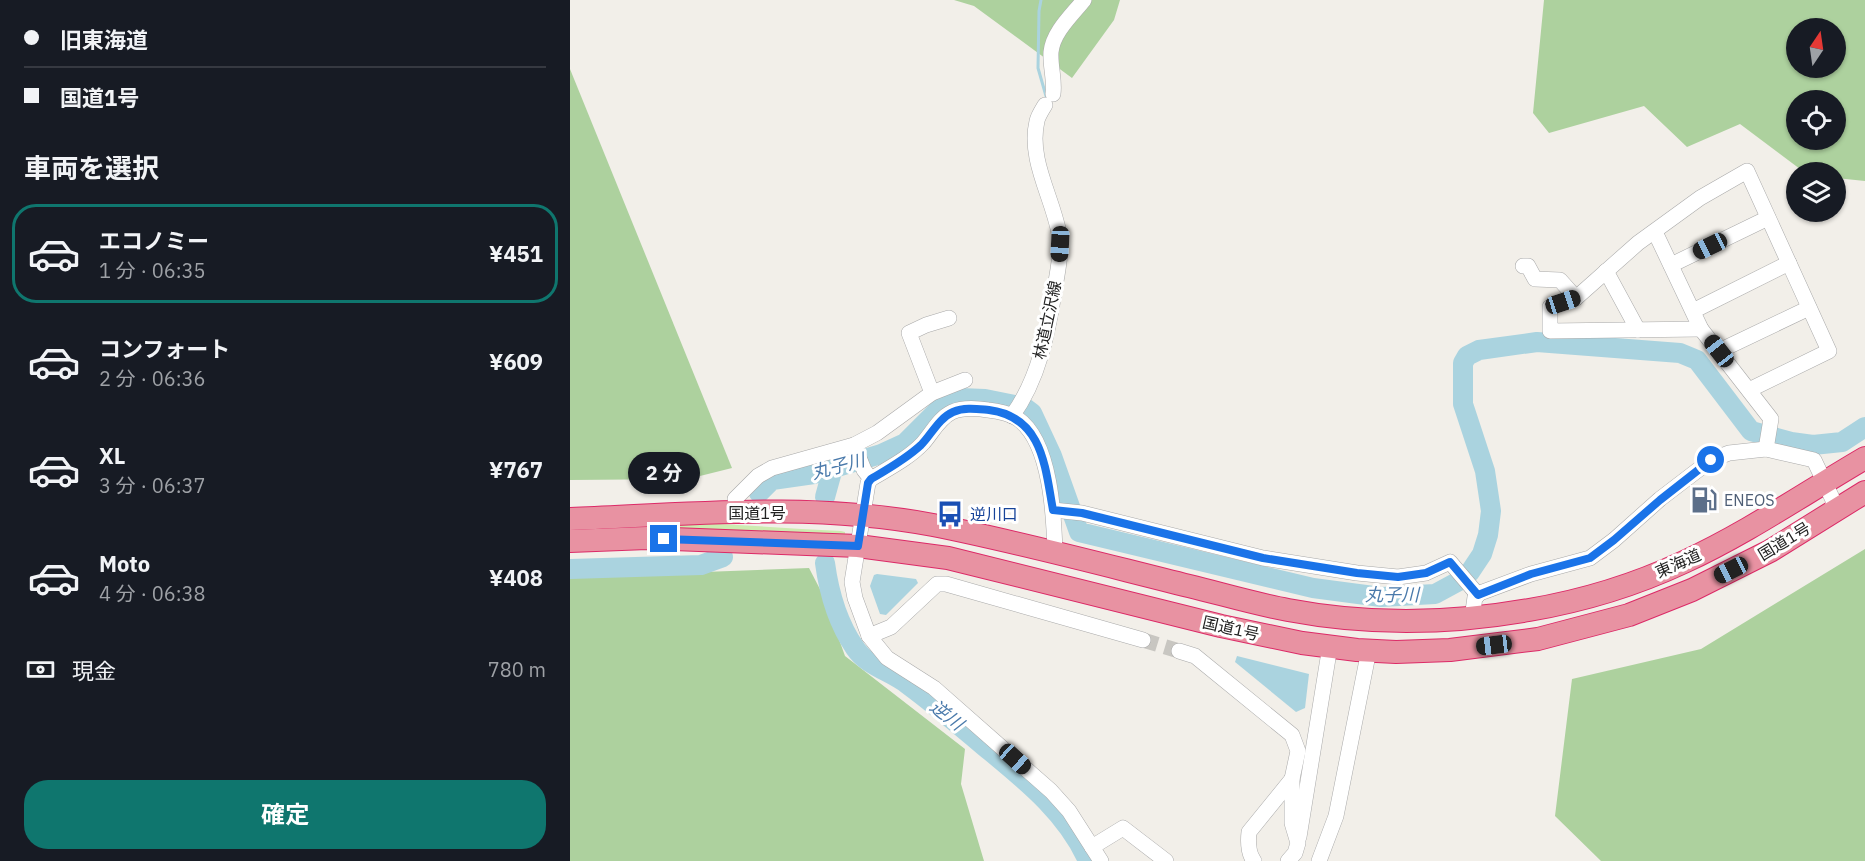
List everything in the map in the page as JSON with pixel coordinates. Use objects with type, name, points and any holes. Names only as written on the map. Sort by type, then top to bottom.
[{"type":"highway","name":"東海道","points":[[1472,618],[1531,610],[1632,583],[1719,544],[1865,459]]},
{"type":"highway","points":[[1825,482],[1834,488],[1843,489],[1865,476]]},
{"type":"highway","name":"国道1号","points":[[570,541],[668,539],[858,546],[948,558],[1221,626],[1302,643],[1370,650],[1450,650],[1538,639],[1629,615],[1692,590],[1770,551],[1865,492]]},
{"type":"highway","name":"国道1号","points":[[570,519],[740,512],[864,515],[931,525],[1288,610],[1402,621],[1472,618]]},
{"type":"street","name":"林道立沢線","points":[[1013,414],[1026,394],[1039,361],[1049,323],[1059,257],[1059,232],[1038,164],[1037,120],[1049,100],[1054,85],[1051,52],[1055,37],[1084,0]]},
{"type":"street","points":[[1701,329],[1550,331],[1550,307],[1576,298],[1638,243],[1700,198],[1747,171],[1829,351],[1749,390]]},
{"type":"street","points":[[1671,265],[1768,218]]},
{"type":"street","points":[[1655,232],[1701,329],[1772,419],[1766,449]]},
{"type":"street","points":[[1693,311],[1789,262]]},
{"type":"street","points":[[1523,266],[1528,266],[1535,279],[1560,280],[1576,298]]},
{"type":"street","points":[[1606,271],[1638,330]]},
{"type":"street","points":[[1719,351],[1809,308]]},
{"type":"street","points":[[932,393],[909,333],[949,318]]},
{"type":"street","points":[[735,499],[758,476],[772,468],[855,448],[932,393],[965,380]]},
{"type":"street","points":[[868,475],[908,457],[952,412],[971,408],[1013,414],[1026,427],[1040,451],[1046,469],[1055,510],[1055,553]]},
{"type":"street","points":[[855,448],[868,475],[868,483],[853,572],[853,590],[869,636],[887,658],[934,688],[1051,792],[1069,811],[1101,861]]},
{"type":"street","points":[[1472,618],[1475,597],[1478,595],[1531,574],[1590,558],[1711,460],[1729,453],[1766,449],[1814,460],[1833,500],[1833,510]]},
{"type":"street","points":[[1055,510],[1080,513],[1263,558],[1357,573],[1398,577],[1426,573],[1450,562],[1478,595]]},
{"type":"street","points":[[869,636],[891,627],[937,584],[946,584],[1143,640]]},
{"type":"street","points":[[1288,861],[1295,853],[1298,843],[1330,646]]},
{"type":"street","points":[[1319,861],[1336,816],[1370,650]]},
{"type":"street","points":[[1179,651],[1195,656],[1292,735],[1298,751],[1292,780],[1292,823],[1298,843]]},
{"type":"street","points":[[1254,861],[1251,858],[1248,842],[1249,832],[1292,780]]},
{"type":"street","points":[[1092,847],[1123,828],[1166,861]]},
{"type":"green space","points":[[954,0],[1120,0],[1114,20],[1072,78],[974,6]]},
{"type":"green space","points":[[1544,0],[1865,0],[1865,181],[1846,179],[1846,162],[1791,162],[1740,124],[1687,147],[1644,106],[1549,133],[1533,113]]},
{"type":"green space","points":[[570,69],[732,468],[688,479],[570,480]]},
{"type":"green space","points":[[642,521],[841,531],[845,532],[845,536],[570,536]]},
{"type":"green space","points":[[1865,549],[1865,861],[1601,861],[1555,816],[1572,679],[1701,649]]},
{"type":"green space","points":[[809,568],[823,595],[845,656],[965,749],[961,784],[984,861],[570,861],[570,577]]},
{"type":"water","points":[[874,575],[916,579],[918,583],[886,615],[880,614],[870,586]]},
{"type":"water","points":[[1237,656],[1309,674],[1305,708],[1296,712],[1235,662]]},
{"type":"waterway","points":[[1041,0],[1038,68],[1046,96]]},
{"type":"waterway","name":"丸子川","points":[[759,493],[772,480],[814,474],[881,454],[905,443],[950,401],[960,398],[985,399],[1024,407],[1032,413],[1052,456],[1079,532],[1313,588],[1381,597],[1435,594],[1470,572],[1482,554],[1488,535],[1491,511],[1485,471],[1463,404],[1463,363],[1467,356],[1479,350],[1537,342],[1680,353],[1697,360],[1751,431],[1791,442],[1813,445],[1842,442],[1865,427]]},
{"type":"waterway","name":"逆川","points":[[825,497],[833,468]]},
{"type":"waterway","name":"丸子川","points":[[570,569],[701,565],[723,557]]},
{"type":"waterway","name":"逆川","points":[[825,563],[839,618],[860,654],[917,692],[1030,785],[1069,828],[1088,861]]},
{"type":"tunnel","points":[[1143,640],[1179,651]]},
{"type":"place","name":"ENEOS","points":[[1704,500]]},
{"type":"place","name":"逆川口","points":[[950,514]]},
{"type":"route","points":[[664,539],[858,546],[868,483],[871,479],[908,457],[952,412],[971,408],[994,411],[1017,418],[1026,427],[1040,451],[1046,469],[1053,510],[1082,513],[1263,558],[1357,573],[1398,577],[1426,573],[1450,562],[1478,595],[1531,574],[1590,558],[1711,460]]}]
